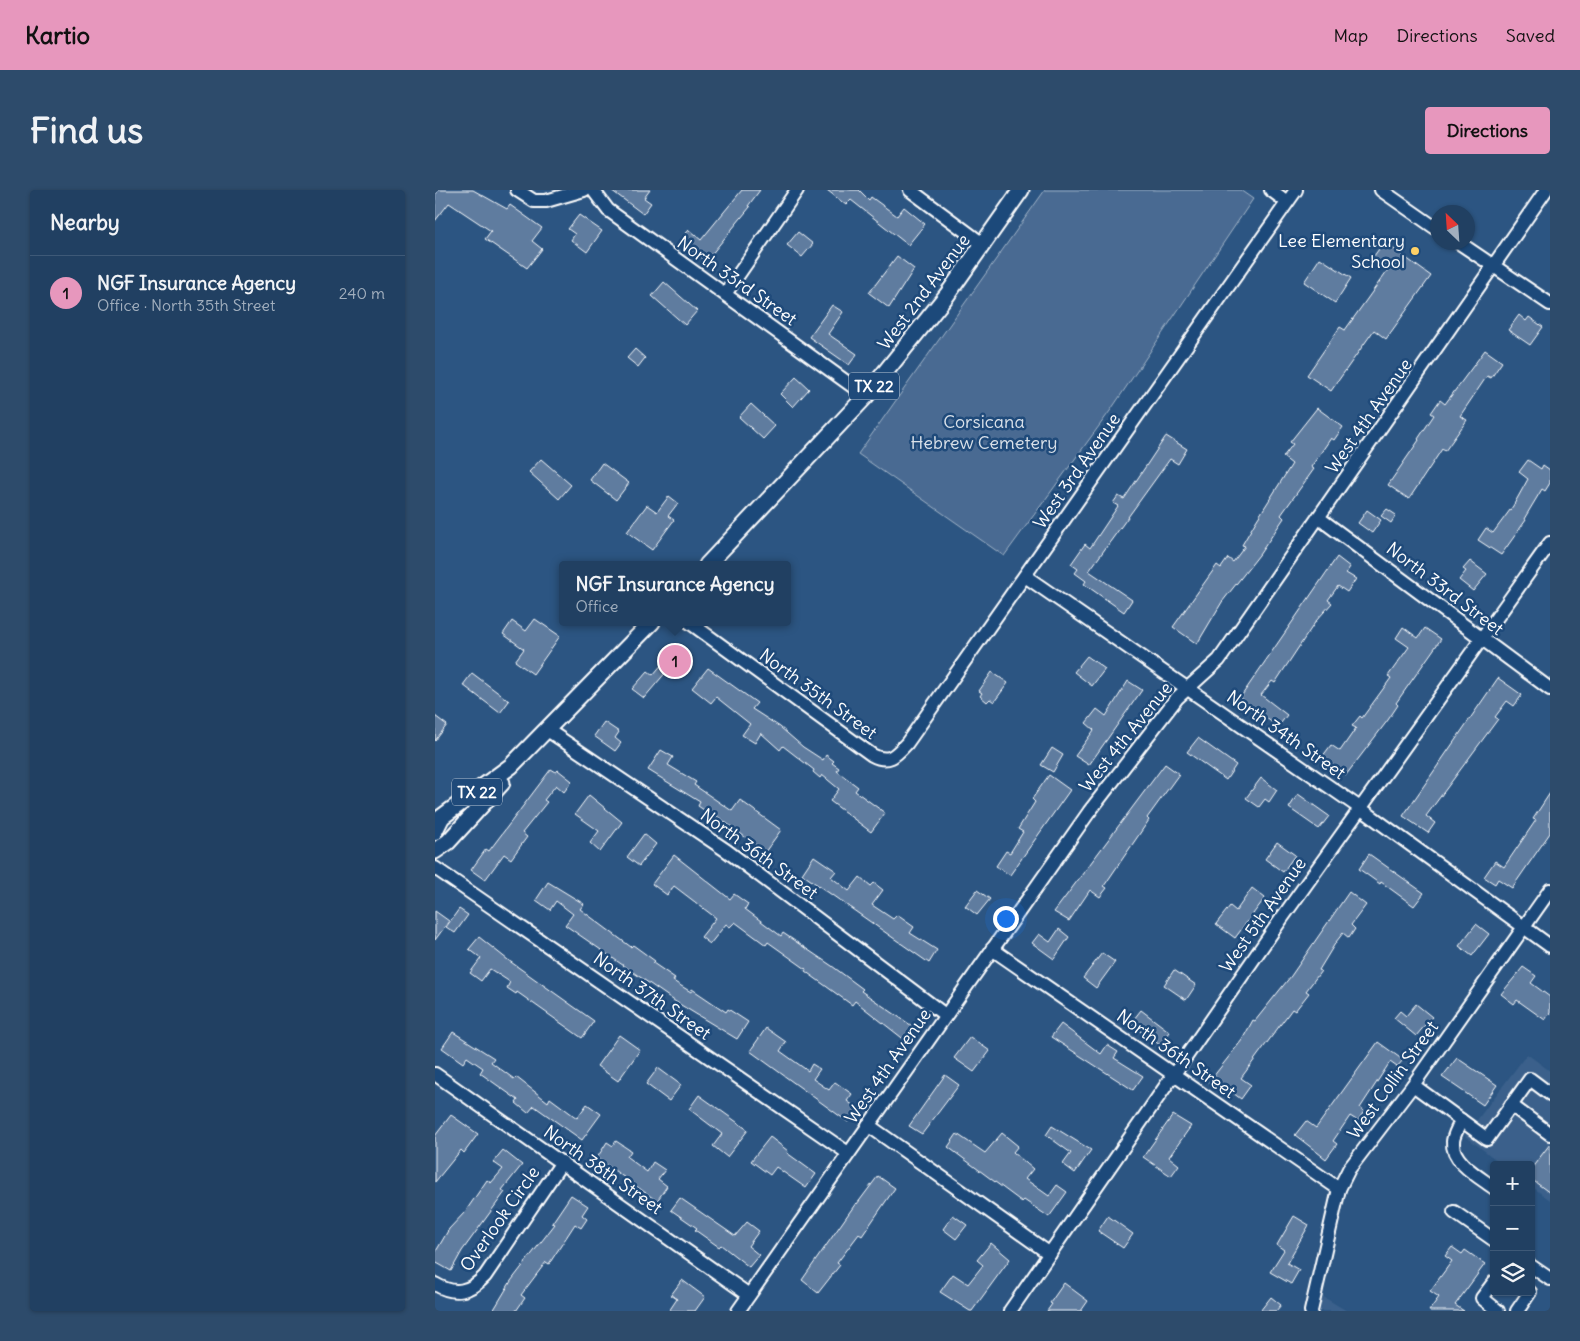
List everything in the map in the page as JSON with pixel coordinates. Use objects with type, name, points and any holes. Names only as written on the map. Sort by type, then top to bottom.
[{"type":"main road","name":"West 2nd Avenue","points":[[711,561],[865,396],[917,335],[1021,190]]},
{"type":"main road","name":"TX 22","points":[[439,820],[511,766],[648,626]]},
{"type":"main road","points":[[435,851],[448,842],[502,782],[511,766]]},
{"type":"street","points":[[517,190],[534,201],[546,201],[584,190]]},
{"type":"street","name":"North 33rd Street","points":[[593,190],[608,210],[865,396]]},
{"type":"street","points":[[725,294],[797,190]]},
{"type":"street","points":[[910,190],[983,245]]},
{"type":"street","points":[[1271,190],[1287,202]]},
{"type":"street","name":"West 3rd Avenue","points":[[879,759],[889,759],[895,756],[907,743],[1296,190]]},
{"type":"street","points":[[1381,190],[1430,224]]},
{"type":"street","name":"West 4th Avenue","points":[[738,1311],[1089,812],[1177,698],[1219,660],[1546,190]]},
{"type":"street","points":[[1470,250],[1550,304]]},
{"type":"street","name":"North 33rd Street","points":[[1319,518],[1550,689]]},
{"type":"street","name":"West 5th Avenue","points":[[1010,1311],[1360,808],[1550,543]]},
{"type":"street","name":"North 34th Street","points":[[1025,576],[1360,808],[1550,946]]},
{"type":"street","name":"North 35th Street","points":[[695,626],[879,759]]},
{"type":"street","name":"North 36th Street","points":[[546,729],[727,851],[945,1015]]},
{"type":"street","points":[[435,834],[439,820]]},
{"type":"street","name":"North 37th Street","points":[[435,868],[848,1153]]},
{"type":"street","name":"West Collin Street","points":[[1311,1311],[1339,1189],[1349,1168],[1413,1085],[1550,890]]},
{"type":"street","name":"North 36th Street","points":[[992,948],[1339,1189]]},
{"type":"street","name":"North 38th Street","points":[[436,1078],[562,1162],[749,1295]]},
{"type":"street","points":[[1413,1085],[1487,1139],[1530,1079],[1550,1094]]},
{"type":"street","points":[[1511,1105],[1550,1134]]},
{"type":"street","points":[[1461,1120],[1452,1143],[1453,1151],[1458,1158],[1490,1185]]},
{"type":"street","points":[[868,1125],[1050,1254]]},
{"type":"street","name":"Overlook Circle","points":[[435,1284],[445,1290],[457,1292],[467,1291],[477,1284],[485,1276],[562,1162]]},
{"type":"street","points":[[1454,1212],[1490,1237]]},
{"type":"street","points":[[1535,1269],[1546,1277],[1535,1287]]},
{"type":"street","points":[[1490,1287],[1482,1298],[1498,1311]]},
{"type":"street","points":[[1517,1311],[1528,1296]]},
{"type":"shaded area","points":[[1527,1054],[1550,1071],[1550,1200],[1535,1189],[1535,1161],[1498,1161],[1465,1136]]},
{"type":"shaded area","points":[[1320,1295],[1347,1311],[1316,1311]]},
{"type":"green space","name":"Corsicana Hebrew Cemetery","points":[[1045,190],[1240,190],[1253,199],[1110,411],[1004,556],[858,454]]},
{"type":"building","points":[[439,190],[473,190],[507,209],[510,205],[542,228],[532,241],[542,249],[527,268],[485,239],[491,231],[449,203],[435,221],[435,195]]},
{"type":"building","points":[[611,190],[650,190],[644,198],[651,203],[643,214]]},
{"type":"building","points":[[742,190],[760,190],[748,206],[750,207],[706,261],[680,240],[689,230],[701,240]]},
{"type":"building","points":[[827,190],[859,190],[869,200],[871,197],[897,216],[904,207],[925,224],[908,245],[851,200],[846,205]]},
{"type":"building","points":[[579,215],[602,231],[587,252],[571,240],[575,234],[568,229]]},
{"type":"building","points":[[798,232],[813,244],[802,257],[787,245]]},
{"type":"building","points":[[1384,242],[1431,276],[1386,339],[1374,330],[1331,391],[1307,375],[1340,327],[1345,330],[1387,271],[1371,260]]},
{"type":"building","points":[[897,256],[914,269],[889,308],[869,293]]},
{"type":"building","points":[[1320,258],[1351,278],[1335,303],[1304,282]]},
{"type":"building","points":[[664,282],[697,311],[685,325],[652,296]]},
{"type":"building","points":[[832,305],[843,312],[828,334],[857,354],[849,365],[809,337]]},
{"type":"building","points":[[1519,315],[1526,321],[1529,317],[1543,327],[1530,345],[1508,330]]},
{"type":"building","points":[[635,349],[645,358],[638,367],[627,358]]},
{"type":"building","points":[[1485,350],[1502,362],[1491,378],[1487,376],[1460,416],[1467,420],[1445,451],[1442,449],[1409,499],[1388,485],[1419,440],[1434,415],[1431,413],[1440,400],[1445,404]]},
{"type":"building","points":[[796,377],[809,389],[793,407],[780,394]]},
{"type":"building","points":[[751,404],[775,426],[763,439],[739,417]]},
{"type":"building","points":[[1317,408],[1343,427],[1334,440],[1331,438],[1311,467],[1314,469],[1281,515],[1284,518],[1259,555],[1222,602],[1197,644],[1173,627],[1217,565],[1221,568],[1228,558],[1233,562],[1245,546],[1242,545],[1292,464],[1283,457],[1293,444],[1290,442]]},
{"type":"building","points":[[1166,436],[1187,449],[1178,464],[1170,459],[1089,571],[1132,600],[1124,612],[1084,584],[1086,581],[1075,573],[1078,569],[1071,564],[1085,544],[1090,548],[1118,506],[1113,503],[1118,496],[1124,499]]},
{"type":"building","points":[[541,459],[571,485],[559,499],[529,472]]},
{"type":"building","points":[[1528,460],[1541,469],[1543,465],[1550,470],[1550,483],[1545,491],[1542,489],[1524,519],[1526,520],[1501,555],[1478,540],[1486,528],[1493,533],[1513,506],[1528,479],[1519,472]]},
{"type":"building","points":[[602,463],[629,483],[616,500],[590,480]]},
{"type":"building","points":[[669,496],[678,503],[668,516],[674,520],[652,550],[627,532],[647,505],[657,512]]},
{"type":"building","points":[[1387,509],[1396,515],[1391,523],[1381,516]]},
{"type":"building","points":[[1367,510],[1381,520],[1372,533],[1358,523]]},
{"type":"building","points":[[1337,557],[1350,567],[1346,573],[1356,579],[1347,592],[1338,586],[1328,600],[1332,603],[1316,621],[1275,683],[1272,681],[1261,695],[1287,715],[1278,727],[1240,698]]},
{"type":"building","points":[[1470,561],[1487,574],[1473,591],[1459,580],[1466,571],[1463,569]]},
{"type":"building","points":[[535,619],[560,636],[533,674],[515,661],[524,649],[503,634],[512,621],[526,631]]},
{"type":"building","points":[[1403,627],[1418,638],[1425,628],[1441,639],[1396,703],[1398,705],[1388,720],[1346,775],[1322,757],[1331,745],[1340,751],[1356,728],[1352,726],[1360,716],[1362,718],[1391,678],[1388,676],[1409,647],[1396,638]]},
{"type":"building","points":[[678,645],[690,655],[673,676],[667,671],[644,698],[632,689],[648,671],[653,675]]},
{"type":"building","points":[[1087,656],[1105,669],[1092,686],[1074,672]]},
{"type":"building","points":[[708,668],[757,703],[752,709],[780,727],[803,747],[823,760],[826,755],[834,761],[832,763],[839,768],[837,771],[858,787],[855,791],[885,813],[871,832],[830,801],[839,789],[822,775],[820,778],[813,772],[814,770],[783,746],[780,750],[761,733],[755,743],[742,735],[750,724],[716,697],[711,703],[692,688]]},
{"type":"building","points":[[992,672],[1008,683],[994,702],[990,699],[987,702],[980,696],[982,693],[979,691]]},
{"type":"building","points":[[472,673],[509,701],[500,713],[463,685]]},
{"type":"building","points":[[1498,678],[1522,695],[1514,706],[1507,701],[1495,717],[1498,719],[1426,816],[1435,823],[1428,833],[1403,816]]},
{"type":"building","points":[[1128,681],[1142,690],[1089,765],[1075,756],[1094,730],[1086,723],[1097,709],[1106,716]]},
{"type":"building","points":[[435,716],[447,725],[435,741]]},
{"type":"building","points":[[604,722],[619,732],[615,738],[621,743],[615,751],[594,736]]},
{"type":"building","points":[[1198,738],[1236,765],[1226,780],[1187,752]]},
{"type":"building","points":[[1052,748],[1063,755],[1053,772],[1041,765]]},
{"type":"building","points":[[661,750],[673,757],[668,765],[696,782],[694,785],[732,811],[740,800],[781,830],[765,852],[717,816],[716,818],[698,806],[700,802],[648,770]]},
{"type":"building","points":[[1165,764],[1179,774],[1147,818],[1149,820],[1104,886],[1107,888],[1100,897],[1090,890],[1069,921],[1054,912]]},
{"type":"building","points":[[551,769],[556,772],[558,770],[572,781],[564,792],[556,785],[544,800],[547,802],[522,833],[527,837],[511,859],[504,854],[485,880],[471,870],[486,849],[489,851]]},
{"type":"building","points":[[1049,775],[1070,790],[1010,875],[996,866],[1006,851],[1010,853],[1023,832],[1018,829],[1035,802],[1032,799]]},
{"type":"building","points":[[1261,778],[1277,790],[1269,802],[1265,799],[1259,807],[1246,798]]},
{"type":"building","points":[[1550,793],[1550,833],[1512,888],[1498,879],[1495,884],[1484,877],[1495,861],[1504,867],[1536,820],[1533,819]]},
{"type":"building","points":[[1298,794],[1329,816],[1319,829],[1289,808]]},
{"type":"building","points":[[589,795],[622,822],[600,852],[590,843],[599,831],[575,814]]},
{"type":"building","points":[[644,834],[656,844],[639,866],[627,857]]},
{"type":"building","points":[[1277,842],[1295,855],[1283,872],[1265,859]]},
{"type":"building","points":[[1369,854],[1424,893],[1414,906],[1359,869]]},
{"type":"building","points":[[674,855],[730,899],[734,894],[748,904],[745,909],[781,936],[783,933],[832,966],[863,989],[861,991],[915,1028],[906,1041],[855,1001],[852,1005],[768,942],[766,945],[735,922],[730,927],[726,924],[710,944],[701,937],[716,918],[674,886],[667,895],[652,884]]},
{"type":"building","points":[[814,856],[836,871],[831,877],[849,891],[860,877],[871,886],[874,883],[883,890],[872,905],[893,919],[897,915],[914,927],[910,933],[937,950],[929,963],[802,874]]},
{"type":"building","points":[[548,882],[584,904],[580,909],[631,947],[633,945],[655,961],[653,963],[675,978],[673,981],[691,992],[692,989],[726,1012],[728,1009],[748,1022],[737,1039],[676,1002],[565,925],[573,914],[556,901],[550,910],[536,900]]},
{"type":"building","points":[[1252,888],[1265,898],[1235,938],[1216,924],[1230,906],[1236,911]]},
{"type":"building","points":[[977,890],[990,899],[977,915],[965,906]]},
{"type":"building","points":[[1349,892],[1366,905],[1351,925],[1355,929],[1349,938],[1343,933],[1336,942],[1319,970],[1321,971],[1306,991],[1309,993],[1295,1011],[1292,1009],[1241,1078],[1251,1085],[1241,1099],[1229,1090],[1226,1094],[1209,1082],[1242,1040],[1253,1020],[1255,1021],[1291,976]]},
{"type":"building","points":[[459,909],[468,915],[455,933],[446,927]]},
{"type":"building","points":[[435,911],[449,921],[435,940]]},
{"type":"building","points":[[1476,924],[1489,934],[1472,956],[1459,946]]},
{"type":"building","points":[[1059,929],[1069,937],[1054,959],[1032,943],[1039,934],[1050,942]]},
{"type":"building","points":[[479,937],[594,1021],[582,1038],[517,992],[516,994],[507,988],[510,982],[490,969],[481,981],[470,973],[481,958],[469,949]]},
{"type":"building","points":[[1102,953],[1115,962],[1096,988],[1083,978]]},
{"type":"building","points":[[1523,967],[1536,976],[1531,983],[1550,997],[1550,1013],[1545,1020],[1517,1000],[1514,1004],[1501,994]]},
{"type":"building","points":[[1174,970],[1196,985],[1186,1000],[1164,985]]},
{"type":"building","points":[[1416,1004],[1432,1017],[1416,1036],[1394,1018],[1400,1011],[1406,1016]]},
{"type":"building","points":[[1141,1010],[1170,1032],[1160,1045],[1130,1024]]},
{"type":"building","points":[[1061,1024],[1101,1054],[1107,1045],[1118,1052],[1114,1058],[1143,1076],[1133,1090],[1051,1037]]},
{"type":"building","points":[[766,1028],[786,1042],[780,1051],[808,1071],[812,1064],[820,1069],[813,1079],[829,1090],[835,1082],[852,1094],[847,1101],[857,1108],[848,1122],[750,1051]]},
{"type":"building","points":[[453,1032],[494,1058],[491,1062],[514,1079],[516,1077],[548,1102],[550,1098],[577,1118],[587,1104],[601,1114],[582,1140],[534,1106],[528,1113],[516,1103],[518,1100],[480,1073],[483,1068],[467,1057],[463,1063],[442,1048]]},
{"type":"building","points":[[619,1035],[640,1050],[618,1081],[597,1066]]},
{"type":"building","points":[[970,1037],[990,1051],[974,1072],[954,1058]]},
{"type":"building","points":[[1378,1042],[1403,1060],[1397,1067],[1390,1062],[1360,1108],[1364,1111],[1358,1121],[1350,1116],[1333,1141],[1337,1144],[1326,1159],[1295,1135],[1306,1121],[1316,1128]]},
{"type":"building","points":[[1457,1058],[1497,1085],[1483,1105],[1442,1077]]},
{"type":"building","points":[[658,1068],[681,1085],[669,1101],[646,1084]]},
{"type":"building","points":[[945,1075],[959,1085],[922,1134],[909,1126]]},
{"type":"building","points":[[699,1095],[748,1130],[727,1157],[713,1146],[722,1134],[689,1109]]},
{"type":"building","points":[[451,1115],[478,1134],[464,1153],[461,1150],[435,1182],[435,1136]]},
{"type":"building","points":[[1173,1115],[1191,1126],[1169,1157],[1179,1165],[1171,1176],[1143,1157]]},
{"type":"building","points":[[1052,1126],[1091,1150],[1075,1173],[1063,1164],[1071,1153],[1046,1135]]},
{"type":"building","points":[[1002,1133],[1018,1146],[1013,1152],[1033,1169],[1025,1179],[1049,1196],[1057,1185],[1067,1192],[1049,1217],[1024,1200],[1022,1202],[948,1147],[957,1134],[985,1153]]},
{"type":"building","points":[[770,1137],[788,1151],[787,1153],[816,1174],[806,1188],[776,1167],[770,1175],[751,1161]]},
{"type":"building","points":[[616,1141],[631,1151],[627,1157],[647,1172],[653,1162],[665,1170],[658,1179],[667,1186],[657,1201],[597,1158],[607,1142],[613,1146]]},
{"type":"building","points":[[1550,1144],[1550,1193],[1535,1182],[1535,1164]]},
{"type":"building","points":[[503,1150],[522,1165],[502,1190],[505,1192],[462,1251],[451,1271],[435,1262],[435,1253],[449,1229],[465,1212],[487,1180],[491,1183],[503,1169],[493,1162]]},
{"type":"building","points":[[878,1176],[895,1188],[862,1236],[859,1234],[837,1263],[840,1265],[818,1293],[802,1280],[856,1203]]},
{"type":"building","points":[[571,1195],[588,1206],[582,1215],[587,1219],[581,1228],[575,1224],[549,1264],[546,1262],[521,1295],[525,1298],[516,1311],[493,1311],[511,1281],[555,1224],[552,1223]]},
{"type":"building","points":[[680,1198],[735,1236],[747,1222],[759,1231],[748,1246],[759,1255],[749,1267],[721,1245],[719,1247],[695,1230],[697,1228],[671,1210]]},
{"type":"building","points":[[953,1215],[967,1225],[956,1239],[943,1229]]},
{"type":"building","points":[[1108,1216],[1133,1234],[1123,1248],[1098,1231]]},
{"type":"building","points":[[1294,1216],[1309,1225],[1287,1263],[1299,1270],[1291,1284],[1270,1272],[1284,1250],[1277,1245]]},
{"type":"building","points":[[991,1243],[1010,1259],[972,1311],[970,1311],[940,1292],[953,1274],[968,1284],[983,1265],[977,1260]]},
{"type":"building","points":[[1452,1247],[1462,1254],[1465,1250],[1485,1264],[1455,1305],[1464,1311],[1429,1311],[1439,1297],[1430,1291],[1452,1261],[1445,1256]]},
{"type":"building","points":[[682,1280],[705,1297],[695,1311],[669,1311],[677,1299],[671,1295]]},
{"type":"building","points":[[1064,1283],[1088,1301],[1081,1311],[1047,1311],[1052,1304],[1050,1303]]},
{"type":"building","points":[[1271,1297],[1281,1305],[1276,1311],[1260,1311]]},
{"type":"place","name":"Lee Elementary School","points":[[1415,251]]},
{"type":"place","name":"NGF Insurance Agency","points":[[675,661]]}]
